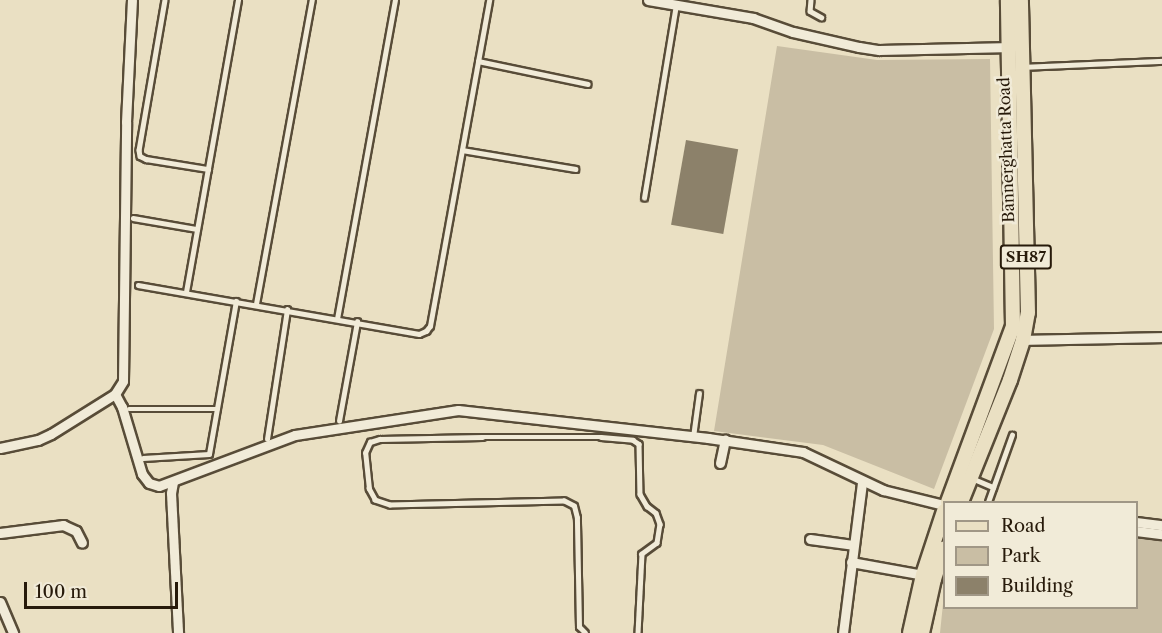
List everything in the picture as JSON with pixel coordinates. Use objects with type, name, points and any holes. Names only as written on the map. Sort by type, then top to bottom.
[{"type":"main road","name":"Bannerghatta Road","points":[[947,501],[1013,326],[1014,47],[1008,0]]},
{"type":"main road","name":"Bannerghatta Road","points":[[961,501],[1023,340],[1028,289],[1021,68],[1014,47],[1021,0]]},
{"type":"main road","points":[[910,633],[923,575],[943,517]]},
{"type":"main road","points":[[922,633],[934,579],[943,554]]},
{"type":"street","points":[[0,448],[38,440],[115,394],[123,381],[126,122],[132,0]]},
{"type":"street","points":[[648,0],[753,18],[793,32],[879,50],[1014,47]]},
{"type":"street","points":[[1023,340],[1162,337]]},
{"type":"street","points":[[115,394],[122,407],[144,478],[153,485],[173,483],[295,435],[458,410],[725,440],[803,452],[882,490],[943,503]]},
{"type":"street","points":[[720,463],[725,440]]},
{"type":"street","points":[[843,633],[862,482]]},
{"type":"street","points":[[173,483],[171,493],[178,633]]},
{"type":"street","points":[[1138,522],[1162,525]]},
{"type":"street","points":[[0,533],[63,525],[76,531],[82,543]]},
{"type":"street","points":[[1138,531],[1162,534]]},
{"type":"street","points":[[810,539],[854,545]]},
{"type":"street","points":[[851,562],[923,575]]},
{"type":"street","points":[[0,602],[13,633]]},
{"type":"lane","points":[[165,0],[139,150],[140,156],[146,159],[208,169]]},
{"type":"lane","points":[[186,292],[238,0]]},
{"type":"lane","points":[[256,304],[312,0]]},
{"type":"lane","points":[[337,319],[395,0]]},
{"type":"lane","points":[[138,285],[419,334],[430,326],[489,0]]},
{"type":"lane","points":[[811,0],[810,11],[821,17]]},
{"type":"lane","points":[[644,198],[676,5]]},
{"type":"lane","points":[[478,60],[588,84]]},
{"type":"lane","points":[[1021,68],[1162,61]]},
{"type":"lane","points":[[462,150],[575,169]]},
{"type":"lane","points":[[134,218],[197,229]]},
{"type":"lane","points":[[143,458],[209,454],[236,301]]},
{"type":"lane","points":[[267,439],[287,310]]},
{"type":"lane","points":[[339,421],[357,322]]},
{"type":"lane","points":[[693,437],[699,393]]},
{"type":"lane","points":[[129,409],[218,409]]},
{"type":"lane","points":[[988,501],[1012,435]]},
{"type":"lane","points":[[585,633],[579,627],[577,518],[574,506],[564,501],[390,505],[375,500],[369,489],[365,453],[370,442],[380,439],[601,436],[633,440],[639,444],[640,494],[647,506],[656,513],[660,524],[657,543],[642,554],[638,633]]},
{"type":"lane","points":[[971,478],[993,487]]},
{"type":"green space","points":[[777,46],[877,60],[990,59],[994,329],[934,489],[823,445],[714,431]]},
{"type":"green space","points":[[1138,538],[1162,541],[1162,633],[940,633],[943,604],[943,609],[1138,609]]},
{"type":"building","points":[[686,140],[738,149],[723,234],[671,225]]}]
